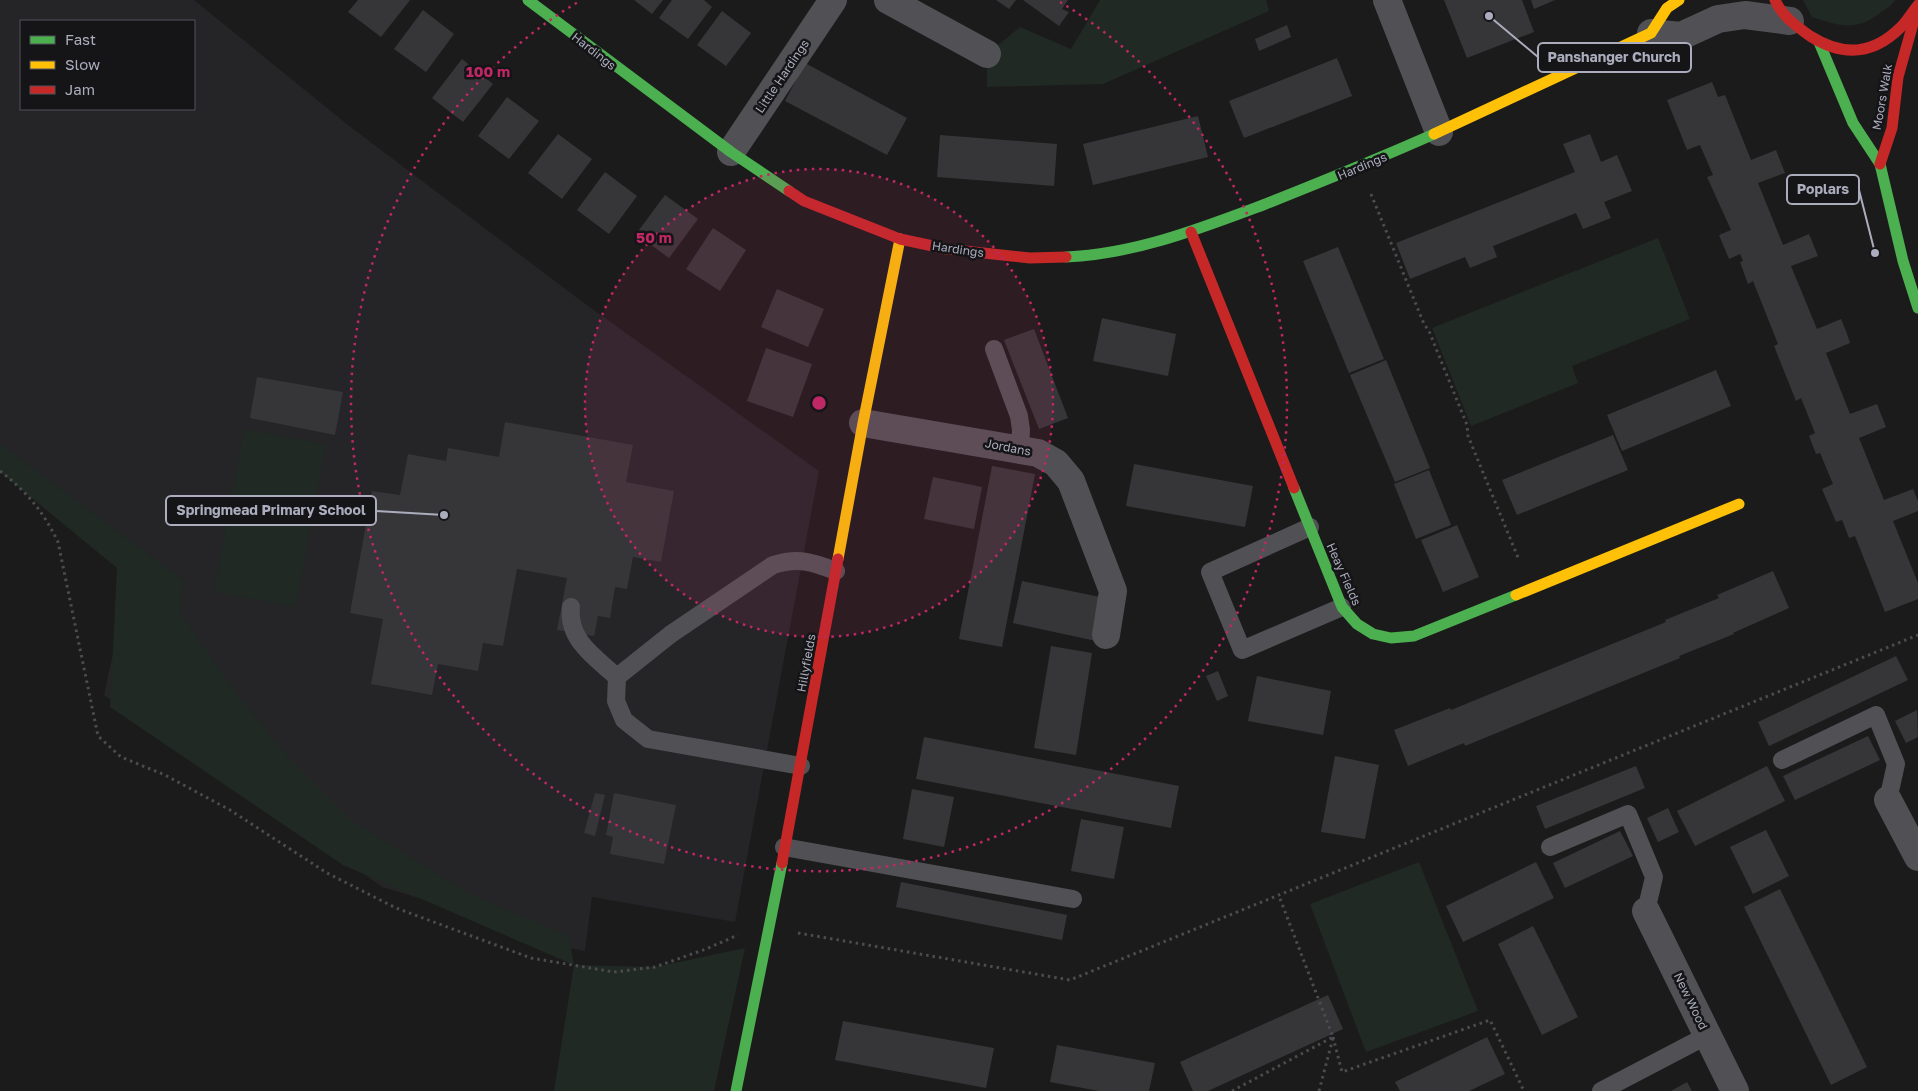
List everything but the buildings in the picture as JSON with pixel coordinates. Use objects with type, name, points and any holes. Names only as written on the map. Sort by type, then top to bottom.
[{"type":"street","name":"Hardings","points":[[528,0],[620,71],[731,152],[804,201],[900,239],[947,249],[1030,258],[1085,256],[1133,248],[1191,232],[1360,168],[1508,101],[1651,33]]},
{"type":"street","name":"Little Hardings","points":[[731,152],[833,0]]},
{"type":"street","points":[[888,0],[987,54]]},
{"type":"street","points":[[1388,0],[1439,132]]},
{"type":"street","points":[[1679,0],[1667,8],[1651,33],[1681,36],[1718,19],[1783,11],[1819,42],[1853,51],[1868,50],[1882,42],[1900,28],[1918,5]]},
{"type":"street","name":"Moors Walk","points":[[1880,164],[1892,128],[1898,77],[1918,5]]},
{"type":"street","name":"Moors Walk","points":[[1819,42],[1853,123],[1880,164],[1903,261],[1918,308]]},
{"type":"street","name":"Heay Fields","points":[[1191,232],[1342,607],[1351,620],[1363,630],[1379,637],[1396,639],[1414,636],[1739,504]]},
{"type":"street","name":"Hillyfields","points":[[736,1091],[801,766],[863,422],[900,239]]},
{"type":"street","name":"Jordans","points":[[863,422],[1020,449],[1038,453],[1056,463],[1071,481],[1113,591],[1106,635]]},
{"type":"street","points":[[1888,800],[1918,857]]},
{"type":"street","name":"New Wood","points":[[1646,911],[1735,1091]]},
{"type":"lane","points":[[994,349],[1019,416],[1021,430],[1020,449]]},
{"type":"lane","points":[[1310,527],[1210,572],[1242,650],[1342,607]]},
{"type":"lane","points":[[801,766],[648,739],[624,720],[616,701],[617,677],[671,634],[774,565],[791,559],[817,564],[836,571]]},
{"type":"lane","points":[[572,607],[570,616],[578,640],[591,656],[617,677]]},
{"type":"lane","points":[[1782,760],[1876,715],[1896,764],[1888,800]]},
{"type":"lane","points":[[1550,847],[1628,814],[1654,878],[1646,911]]},
{"type":"lane","points":[[784,847],[1073,899]]},
{"type":"lane","points":[[1601,1091],[1628,1085],[1708,1035]]},
{"type":"path","points":[[1360,168],[1424,324],[1429,331],[1467,425],[1468,436],[1531,589]]},
{"type":"path","points":[[0,471],[35,503],[47,519],[58,542],[98,736],[121,757],[165,775],[222,806],[326,873],[396,908],[531,958],[614,972],[655,967],[706,949],[735,936],[768,928],[1070,980],[1918,635]]},
{"type":"path","points":[[1279,896],[1333,1037],[1342,1072],[1490,1020],[1524,1091]]},
{"type":"path","points":[[1232,1091],[1333,1037]]},
{"type":"path","points":[[1319,1091],[1333,1037]]},
{"type":"shaded area","points":[[0,0],[194,0],[348,125],[584,303],[819,471],[735,922],[592,897],[585,951],[550,944],[459,910],[382,887],[242,786],[104,695],[133,560],[0,455]]},
{"type":"shaded area","points":[[1100,0],[1266,0],[1269,11],[1103,84],[987,87],[987,54],[1020,27],[1071,49]]},
{"type":"shaded area","points":[[1803,0],[1895,0],[1890,6],[1871,19],[1863,23],[1847,26],[1812,17]]},
{"type":"shaded area","points":[[1658,238],[1690,319],[1572,366],[1578,383],[1471,426],[1432,328]]},
{"type":"shaded area","points":[[244,429],[326,444],[296,607],[214,592]]},
{"type":"shaded area","points":[[0,444],[184,581],[180,612],[236,693],[291,760],[352,821],[470,894],[569,936],[574,965],[343,865],[110,707],[117,568],[0,472]]},
{"type":"shaded area","points":[[1419,862],[1478,1011],[1366,1052],[1310,904]]},
{"type":"shaded area","points":[[745,948],[714,1091],[554,1091],[574,965],[655,967]]},
{"type":"traffic: fast","points":[[528,0],[731,152],[789,191]]},
{"type":"traffic: fast","points":[[1819,42],[1853,123],[1880,164],[1903,261],[1918,308]]},
{"type":"traffic: fast","points":[[1066,257],[1092,255],[1142,246],[1191,231],[1285,196],[1434,134]]},
{"type":"traffic: fast","points":[[1294,488],[1342,607],[1357,624],[1373,634],[1391,638],[1414,636],[1516,595]]},
{"type":"traffic: fast","points":[[736,1091],[782,863]]},
{"type":"traffic: slow","points":[[1434,134],[1651,33],[1667,8],[1679,0]]},
{"type":"traffic: slow","points":[[838,559],[900,239]]},
{"type":"traffic: slow","points":[[1516,595],[1739,504]]},
{"type":"traffic: jam","points":[[1775,0],[1785,16],[1810,36],[1822,43],[1846,50],[1869,48],[1880,43],[1901,27],[1918,5]]},
{"type":"traffic: jam","points":[[1880,164],[1892,128],[1898,77],[1916,13]]},
{"type":"traffic: jam","points":[[789,191],[804,201],[900,239],[947,249],[1030,258],[1066,257]]},
{"type":"traffic: jam","points":[[1191,232],[1294,488]]},
{"type":"traffic: jam","points":[[782,863],[838,559]]},
{"type":"place","name":"Panshanger Church","points":[[1489,16]]},
{"type":"place","name":"Poplars","points":[[1875,253]]},
{"type":"place","name":"Springmead Primary School","points":[[444,515]]}]
